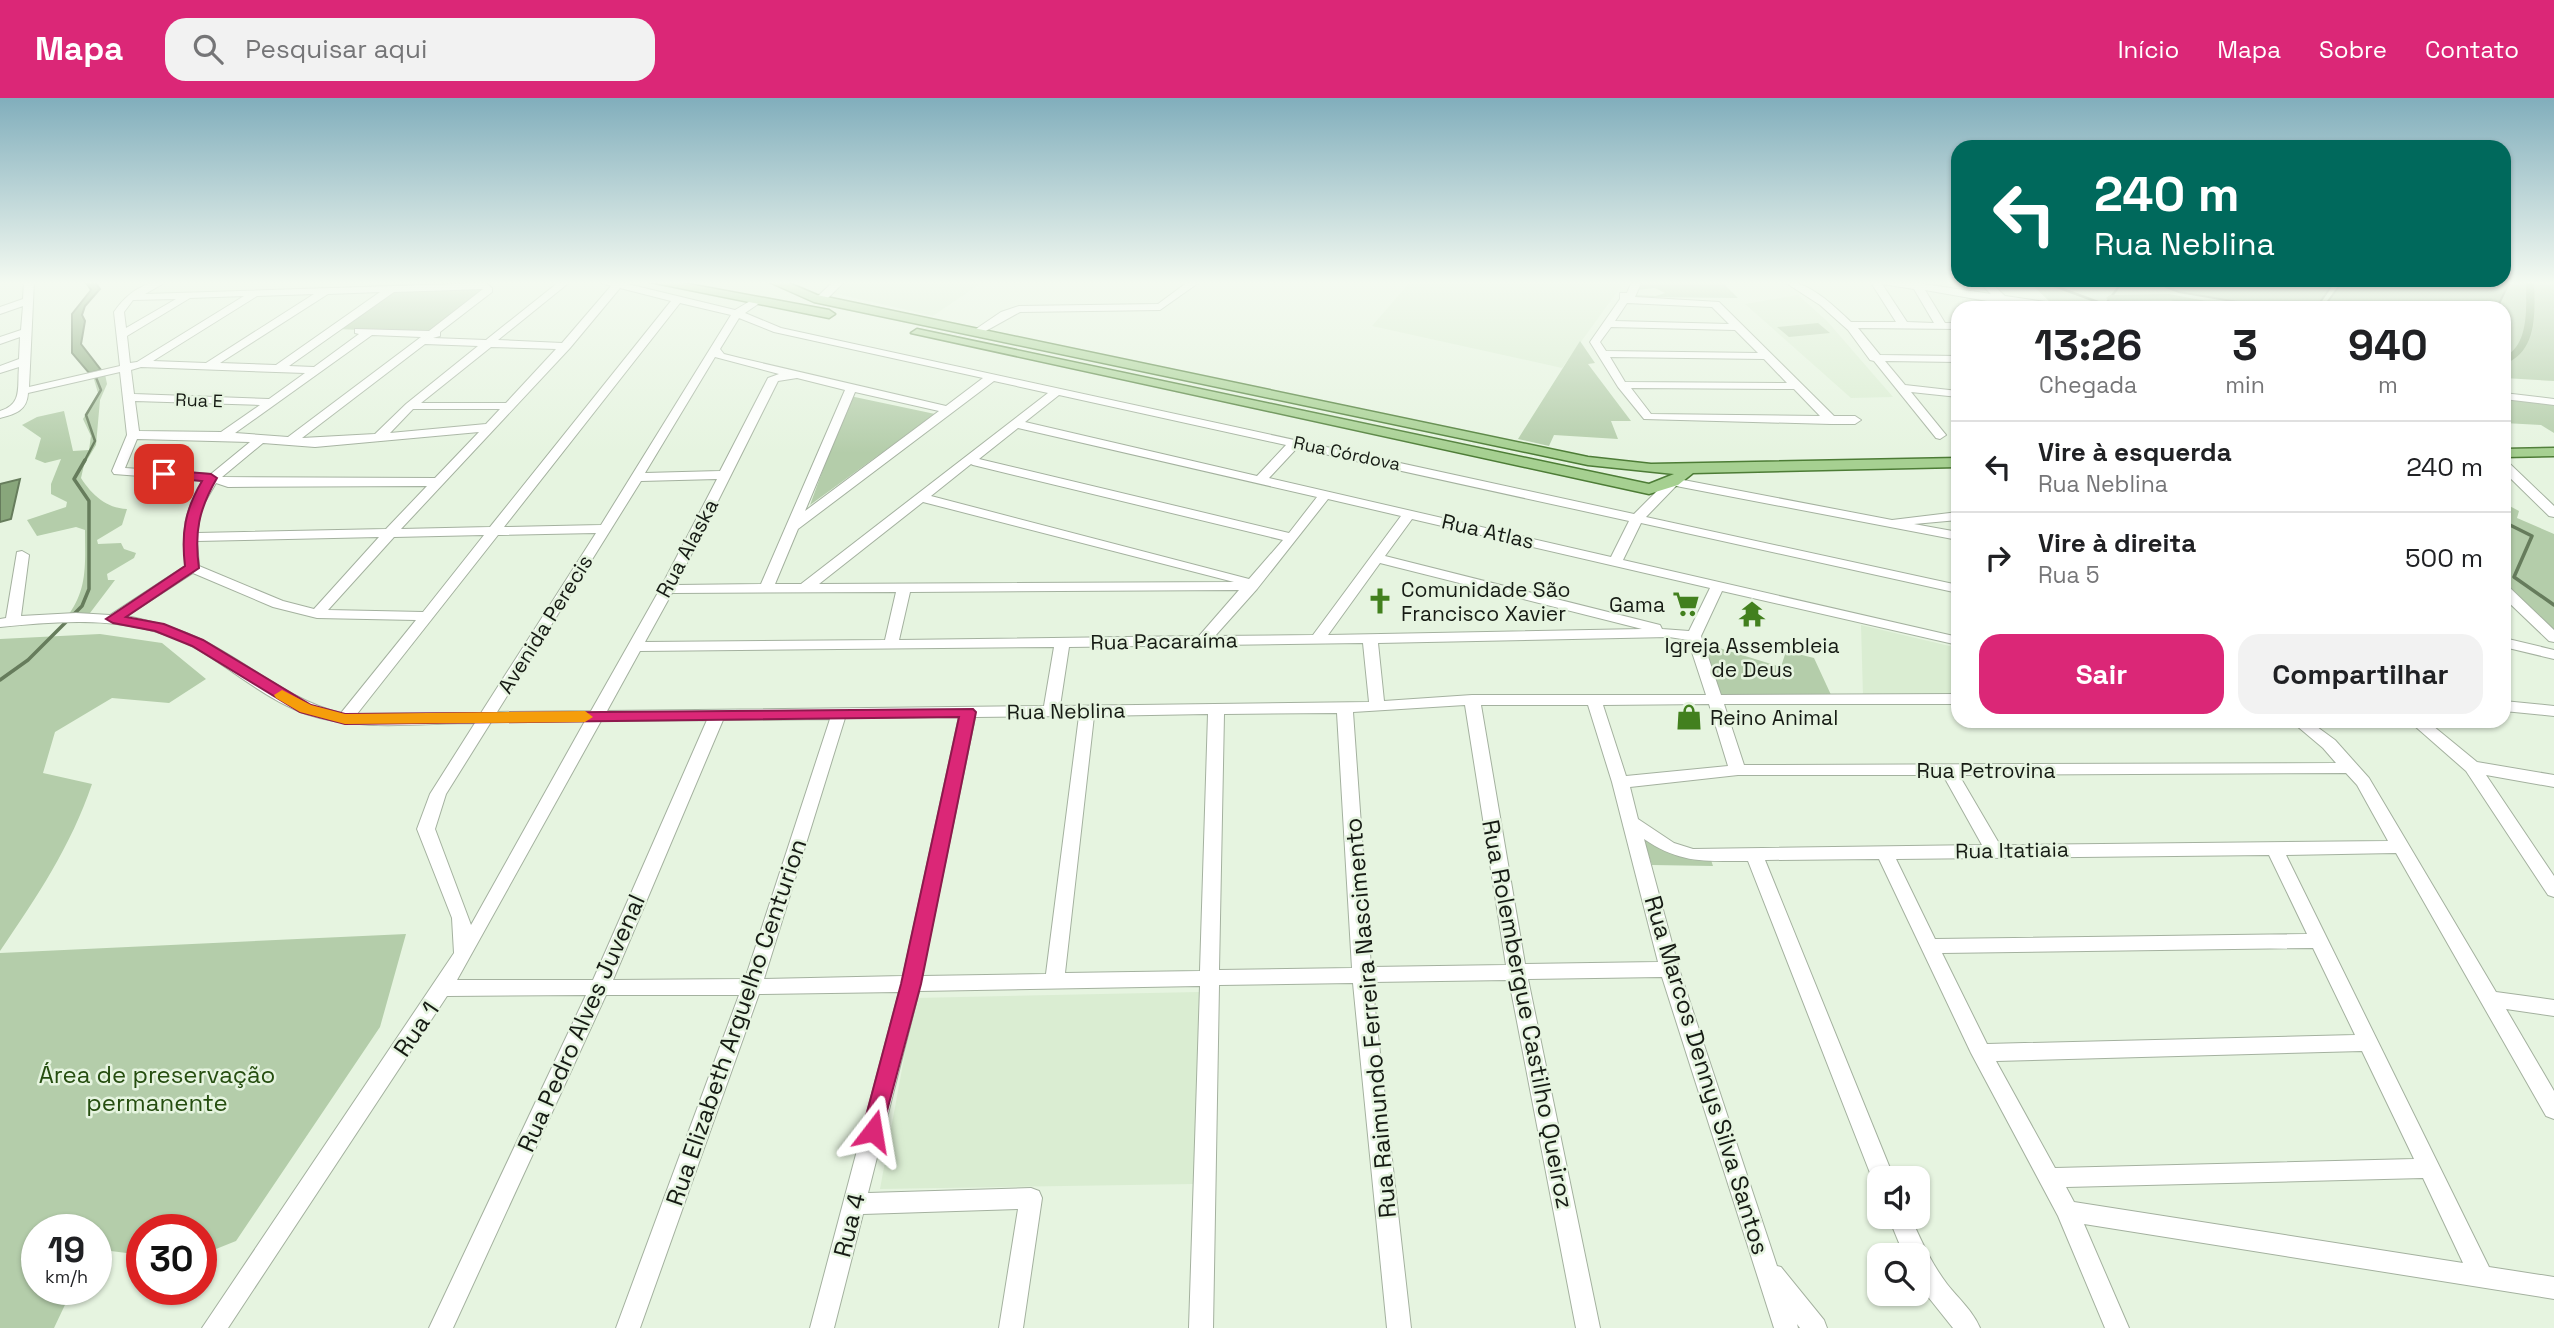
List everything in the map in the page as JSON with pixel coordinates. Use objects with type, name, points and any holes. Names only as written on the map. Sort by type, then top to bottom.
[{"type":"main road","points":[[938,338],[1649,489],[1673,482],[1689,469]]},
{"type":"main road","points":[[1013,338],[1588,461],[1651,469],[1951,463]]},
{"type":"main road","points":[[2511,453],[2554,453]]},
{"type":"main road","points":[[1651,469],[1667,475],[1673,482]]},
{"type":"street","points":[[0,415],[15,410],[22,402],[27,338]]},
{"type":"street","points":[[123,338],[133,435],[118,471],[211,478],[228,483],[436,482]]},
{"type":"street","points":[[141,364],[182,338]]},
{"type":"street","points":[[209,366],[252,338]]},
{"type":"street","points":[[279,368],[320,338]]},
{"type":"street","points":[[224,436],[360,338]]},
{"type":"street","points":[[291,441],[429,338]]},
{"type":"street","points":[[441,338],[488,345],[566,346]]},
{"type":"street","points":[[378,438],[410,406],[496,338]]},
{"type":"street","points":[[317,614],[389,532],[572,338]]},
{"type":"street","points":[[345,719],[647,338]]},
{"type":"street","name":"Avenida Perecis","points":[[464,954],[461,918],[426,829],[438,794],[724,338]]},
{"type":"street","name":"Rua Córdova","points":[[816,338],[1951,587]]},
{"type":"street","points":[[1597,338],[1595,342],[1602,354],[1622,385],[1648,417],[1855,420]]},
{"type":"street","points":[[1750,338],[1832,420]]},
{"type":"street","points":[[1859,338],[1940,435]]},
{"type":"street","points":[[1602,354],[1768,356]]},
{"type":"street","points":[[715,356],[771,373],[798,375],[947,410]]},
{"type":"street","points":[[1874,358],[1951,359]]},
{"type":"street","points":[[0,370],[26,360]]},
{"type":"street","points":[[24,391],[141,364],[316,370]]},
{"type":"street","name":"Rua Alaska","points":[[597,716],[667,589],[725,475],[771,373]]},
{"type":"street","points":[[789,529],[992,377]]},
{"type":"street","points":[[1622,385],[1797,386]]},
{"type":"street","points":[[766,589],[789,529],[851,388]]},
{"type":"street","points":[[1902,388],[1951,394]]},
{"type":"street","points":[[805,588],[973,461],[1059,390]]},
{"type":"street","name":"Rua E","points":[[128,397],[269,402]]},
{"type":"street","points":[[2511,397],[2554,402]]},
{"type":"street","points":[[410,406],[510,406]]},
{"type":"street","name":"Rua Atlas","points":[[1018,424],[1951,639]]},
{"type":"street","points":[[133,435],[224,436],[258,441],[315,443],[491,427]]},
{"type":"street","points":[[192,568],[188,537],[195,503],[211,478],[258,441]]},
{"type":"street","points":[[1261,480],[1296,442]]},
{"type":"street","points":[[973,461],[1292,538]]},
{"type":"street","points":[[2511,472],[2554,512]]},
{"type":"street","points":[[636,477],[725,475]]},
{"type":"street","points":[[1616,560],[1637,518],[1673,482],[1951,535]]},
{"type":"street","points":[[1203,641],[1292,538],[1325,495]]},
{"type":"street","points":[[923,498],[1253,584]]},
{"type":"street","points":[[1318,639],[1379,559],[1409,514]]},
{"type":"street","points":[[1888,522],[1927,516],[1951,516]]},
{"type":"street","points":[[188,537],[605,529]]},
{"type":"street","points":[[6,623],[22,555]]},
{"type":"street","points":[[1379,559],[1669,633]]},
{"type":"street","points":[[192,568],[278,604],[317,614],[429,616]]},
{"type":"street","points":[[113,619],[192,568]]},
{"type":"street","points":[[667,589],[903,590],[1253,584]]},
{"type":"street","points":[[1718,585],[1694,636],[1713,701],[1738,770]]},
{"type":"street","points":[[891,645],[903,590]]},
{"type":"street","points":[[2511,597],[2554,638]]},
{"type":"street","name":"Rua Neblina","points":[[6,623],[84,618],[113,619],[159,627],[197,643],[305,708],[345,719],[1345,708],[1472,700],[1951,699]]},
{"type":"street","name":"Rua Pacaraíma","points":[[634,647],[1669,633],[1694,636]]},
{"type":"street","points":[[1370,639],[1377,705]]},
{"type":"street","points":[[1051,711],[1062,643]]},
{"type":"street","points":[[2511,644],[2554,655]]},
{"type":"street","name":"Rua Rolembergue Castilho Queiroz","points":[[1472,700],[1517,972],[1588,1328]]},
{"type":"street","name":"Rua Marcos Dennys Silva Santos","points":[[1594,700],[1620,782],[1669,969],[1786,1328]]},
{"type":"street","points":[[2511,707],[2554,711]]},
{"type":"street","name":"Rua Raimundo Ferreira Nascimento","points":[[1345,708],[1362,977],[1399,1328]]},
{"type":"street","points":[[1201,1328],[1216,709]]},
{"type":"street","points":[[1055,980],[1087,711]]},
{"type":"street","name":"Rua 4","points":[[822,1328],[911,984],[968,712]]},
{"type":"street","name":"Rua Elizabeth Arguelho Centurion","points":[[628,1328],[752,987],[839,713]]},
{"type":"street","name":"Rua Pedro Alves Juvenal","points":[[441,1328],[600,987],[717,715]]},
{"type":"street","name":"Rua 1","points":[[215,1328],[443,988],[597,716]]},
{"type":"street","points":[[2307,728],[2352,768],[2402,847],[2554,1110]]},
{"type":"street","points":[[2425,728],[2472,767],[2554,890]]},
{"type":"street","points":[[2472,767],[2554,781]]},
{"type":"street","name":"Rua Petrovina","points":[[1620,782],[1738,770],[2352,768]]},
{"type":"street","points":[[1949,771],[1993,849]]},
{"type":"street","name":"Rua Itatiaia","points":[[1631,822],[1682,853],[1755,857],[1993,849],[2402,847]]},
{"type":"street","points":[[2274,847],[2431,1168],[2480,1275]]},
{"type":"street","points":[[1884,852],[1982,1053],[2067,1211],[2117,1328]]},
{"type":"street","points":[[1755,857],[1878,1166]]},
{"type":"street","points":[[1928,946],[2319,941]]},
{"type":"street","points":[[443,988],[752,987],[1669,969]]},
{"type":"street","points":[[2490,999],[2554,1008]]},
{"type":"street","points":[[1982,1053],[2368,1043]]},
{"type":"street","points":[[2048,1178],[2431,1168]]},
{"type":"street","points":[[854,1204],[1031,1198],[1011,1328]]},
{"type":"street","points":[[2067,1211],[2554,1288]]},
{"type":"street","points":[[1766,1267],[1815,1328]]},
{"type":"street","points":[[1930,1278],[1968,1328]]},
{"type":"shaded area","points":[[72,338],[82,338],[81,344],[101,370],[89,373],[72,353]]},
{"type":"shaded area","points":[[1428,338],[1583,338],[1562,368]]},
{"type":"shaded area","points":[[1784,338],[1842,338],[1893,397],[1851,398]]},
{"type":"shaded area","points":[[20,479],[11,519],[0,522],[0,484]]},
{"type":"shaded area","points":[[1861,625],[1951,646],[1951,695],[1863,696]]},
{"type":"shaded area","points":[[1199,992],[1194,1184],[880,1189],[915,998]]},
{"type":"green space","points":[[2511,338],[2554,338],[2554,381],[2511,378]]},
{"type":"green space","points":[[1580,341],[1595,363],[1588,364],[1631,421],[1611,421],[1618,439],[1554,435],[1549,446],[1518,439]]},
{"type":"green space","points":[[105,374],[107,384],[100,400],[96,445],[84,465],[81,478],[100,500],[127,509],[122,525],[97,540],[98,544],[121,543],[124,549],[136,553],[134,558],[107,574],[108,580],[115,580],[90,613],[69,614],[80,594],[82,584],[85,530],[76,527],[37,536],[27,520],[66,507],[67,502],[51,494],[51,484],[61,459],[45,463],[35,459],[41,438],[22,425],[37,417],[64,411],[73,451],[89,450],[91,436],[83,419],[98,393],[93,376]]},
{"type":"green space","points":[[850,396],[935,414],[810,505]]},
{"type":"green space","points":[[2511,399],[2554,404],[2554,433],[2541,425],[2511,423]]},
{"type":"green space","points":[[2511,507],[2519,511],[2517,518],[2554,534],[2554,631],[2511,588]]},
{"type":"green space","points":[[100,634],[162,643],[206,679],[169,703],[112,698],[55,732],[43,773],[92,784],[63,850],[40,891],[0,951],[0,639]]},
{"type":"green space","points":[[1703,643],[1781,667],[1786,651],[1814,658],[1832,697],[1722,697]]},
{"type":"green space","points":[[1641,832],[1711,860],[1713,866],[1652,865]]},
{"type":"green space","name":"Área de preservação permanente","points":[[406,934],[380,1027],[236,1241],[217,1249],[217,1214],[126,1214],[126,1253],[112,1251],[112,1214],[21,1214],[21,1305],[65,1305],[54,1328],[0,1328],[0,953]]},
{"type":"waterway","points":[[2511,358],[2521,349],[2525,338]]},
{"type":"waterway","points":[[84,462],[95,441],[86,415],[101,390],[95,375]]},
{"type":"waterway","points":[[0,680],[28,660],[82,606],[89,589],[89,501],[74,479],[85,460]]},
{"type":"waterway","points":[[2511,526],[2532,536],[2514,577],[2554,605]]},
{"type":"slow traffic","points":[[282,695],[305,708],[345,719],[585,717]]},
{"type":"place","name":"Comunidade São Francisco Xavier","points":[[1380,601]]},
{"type":"place","name":"Gama","points":[[1686,604]]},
{"type":"place","name":"Igreja Assembleia de Deus","points":[[1752,614]]},
{"type":"place","name":"Reino Animal","points":[[1689,717]]},
{"type":"route","points":[[164,474],[211,478],[195,503],[188,537],[192,568],[113,619],[159,627],[197,643],[305,708],[345,719],[968,712],[911,984],[873,1131]]}]
